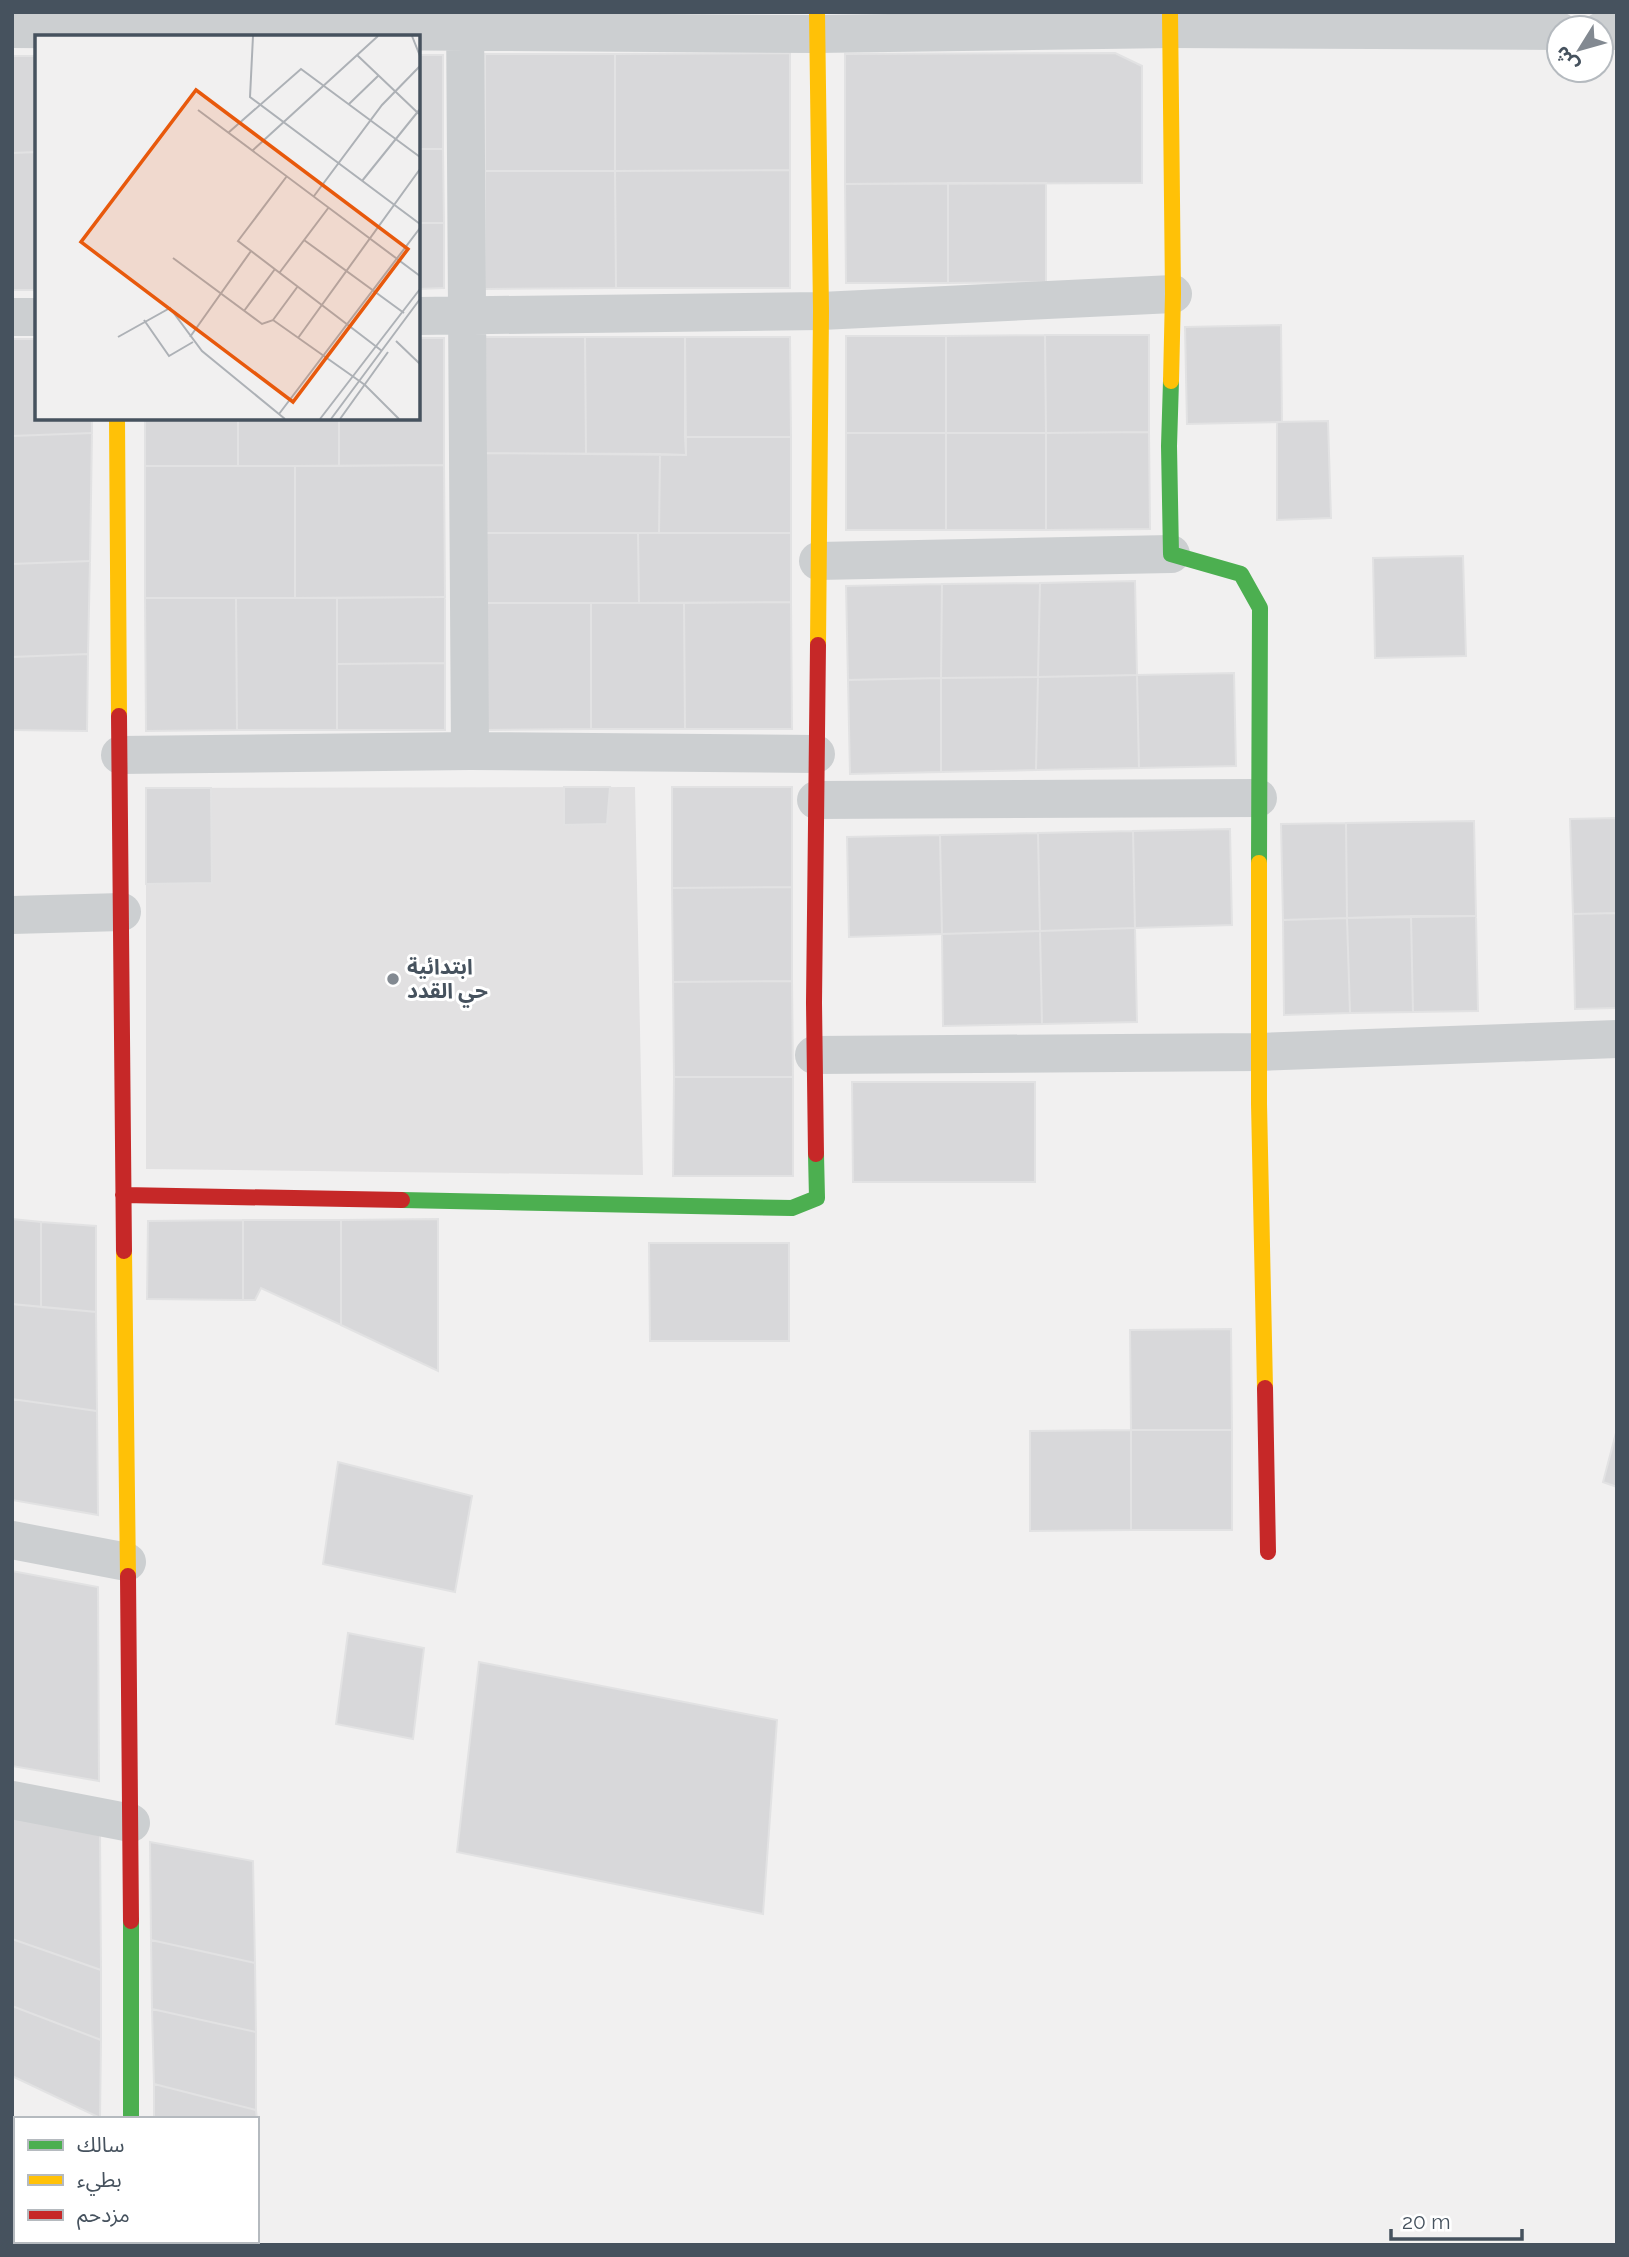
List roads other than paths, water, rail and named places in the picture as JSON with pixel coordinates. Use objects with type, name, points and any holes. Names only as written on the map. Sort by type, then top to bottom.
[{"type":"street","points":[[1170,20],[1173,294],[1169,446],[1171,554]]},
{"type":"street","points":[[12,29],[465,22],[1170,20],[1545,31]]},
{"type":"street","points":[[465,22],[470,751]]},
{"type":"street","points":[[123,1195],[596,1202],[792,1208],[817,1198],[814,1055],[821,311],[816,23]]},
{"type":"street","points":[[420,316],[821,311],[1173,294]]},
{"type":"street","points":[[12,317],[35,317]]},
{"type":"street","points":[[117,420],[131,1823],[131,2117]]},
{"type":"street","points":[[818,561],[1171,554],[1241,574],[1260,608],[1259,1052],[1268,1552]]},
{"type":"street","points":[[120,755],[470,751],[816,754]]},
{"type":"street","points":[[816,800],[1258,797]]},
{"type":"street","points":[[12,915],[122,912]]},
{"type":"street","points":[[814,1055],[1259,1052],[1617,1040]]},
{"type":"street","points":[[12,1540],[127,1562]]},
{"type":"street","points":[[12,1800],[131,1823]]},
{"type":"place","name":"ابتدائية حي القدد","points":[[393,979]]}]
